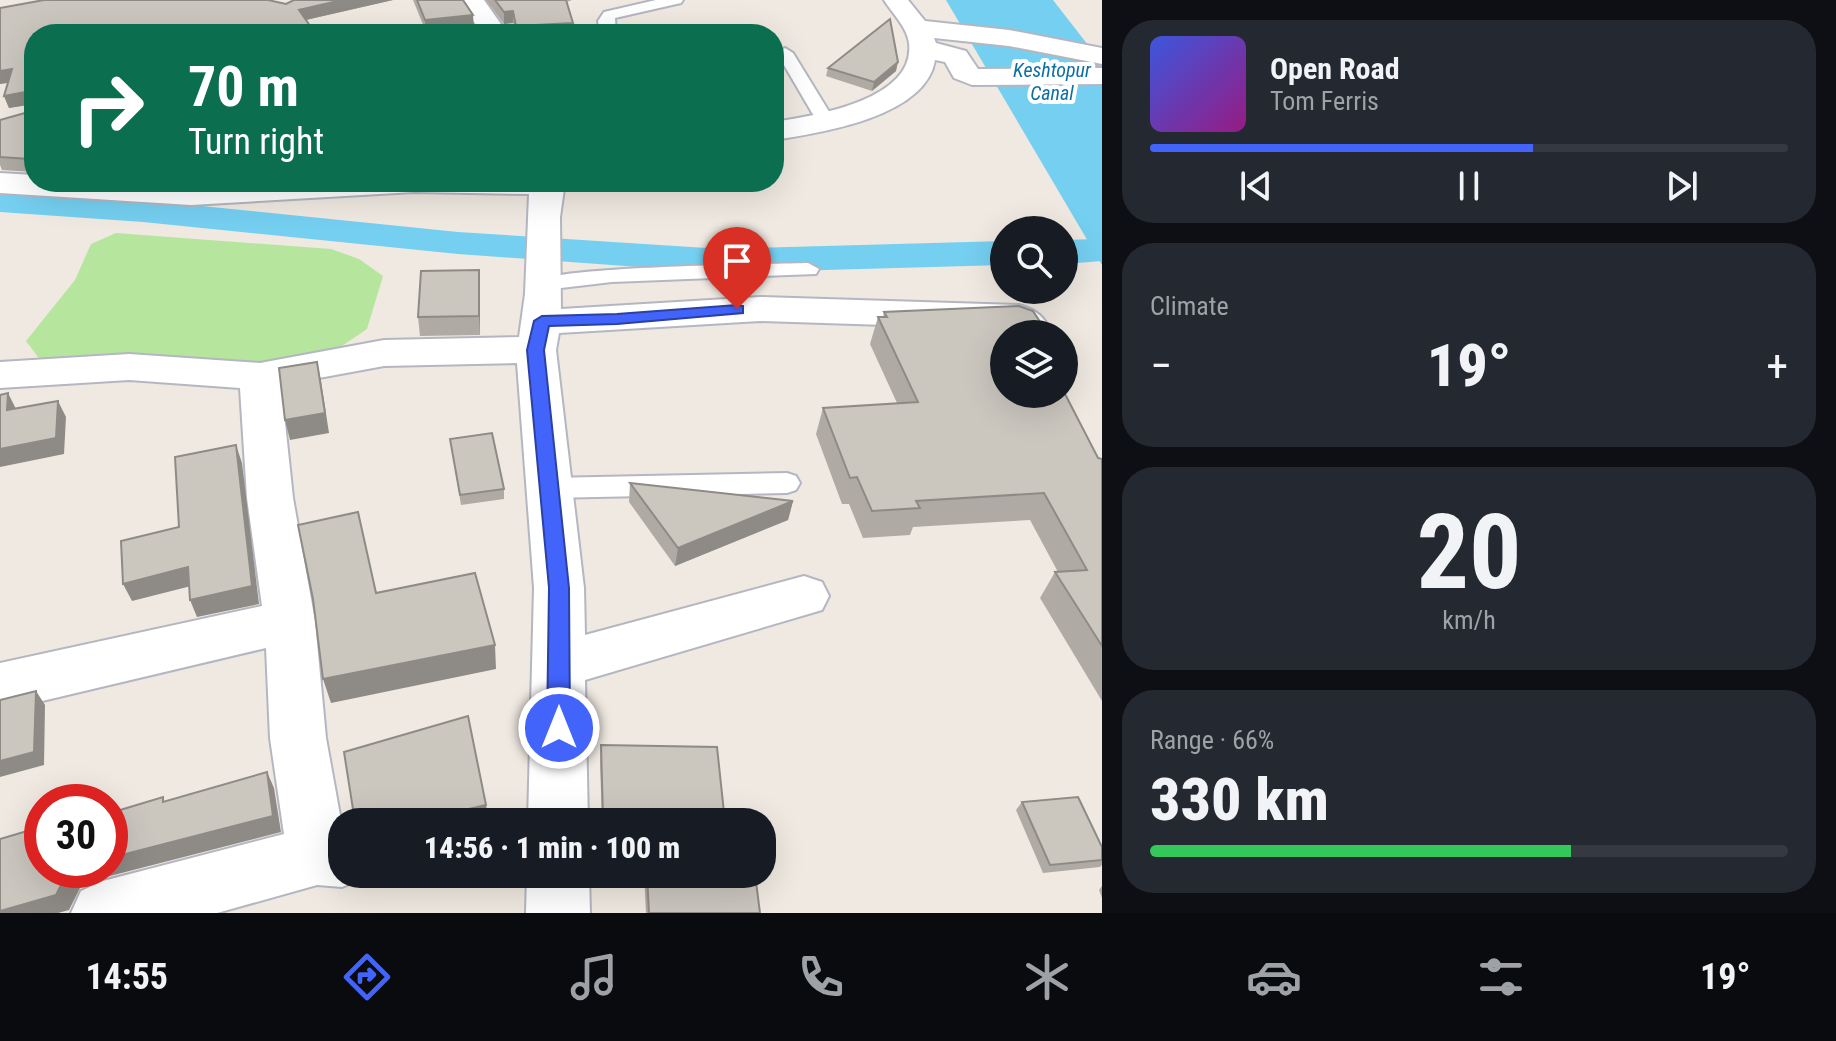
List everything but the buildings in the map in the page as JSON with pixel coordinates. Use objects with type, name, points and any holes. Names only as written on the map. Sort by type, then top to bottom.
[{"type":"street","points":[[471,0],[488,24]]},
{"type":"street","points":[[784,129],[827,123],[869,108],[908,85],[918,72],[920,38],[896,0]]},
{"type":"street","points":[[920,38],[961,46],[1102,56]]},
{"type":"street","points":[[961,46],[964,72],[972,77],[1102,76]]},
{"type":"street","points":[[0,183],[24,185]]},
{"type":"street","points":[[143,192],[191,195],[242,192]]},
{"type":"street","points":[[547,192],[541,222],[541,308],[549,488],[559,588],[558,808]]},
{"type":"street","points":[[0,375],[129,367],[260,376],[384,353],[459,349],[541,308],[775,309],[1019,317],[1023,320]]},
{"type":"street","points":[[260,376],[270,498],[290,621],[298,738],[328,852]]},
{"type":"street","points":[[559,665],[804,596]]},
{"type":"street","points":[[0,687],[290,621]]},
{"type":"street","points":[[103,913],[328,856]]},
{"type":"street","points":[[558,888],[558,913]]},
{"type":"lane","points":[[606,24],[609,15],[676,0]]},
{"type":"lane","points":[[785,53],[827,123]]},
{"type":"lane","points":[[541,308],[612,276],[808,269]]},
{"type":"lane","points":[[549,488],[787,483]]},
{"type":"green space","points":[[116,233],[331,249],[359,259],[383,276],[367,329],[327,356],[256,370],[41,361],[26,341],[75,280],[91,244]]},
{"type":"water","name":"Keshtopur Canal","points":[[946,0],[1053,0],[1102,63],[1102,265],[1078,224],[1078,216],[1073,216]]},
{"type":"waterway","points":[[0,201],[143,211],[458,243],[722,261],[990,253]]},
{"type":"waterway","points":[[1078,252],[1094,251]]},
{"type":"route","points":[[559,728],[559,588],[536,350],[542,321],[617,319],[737,309]]}]
